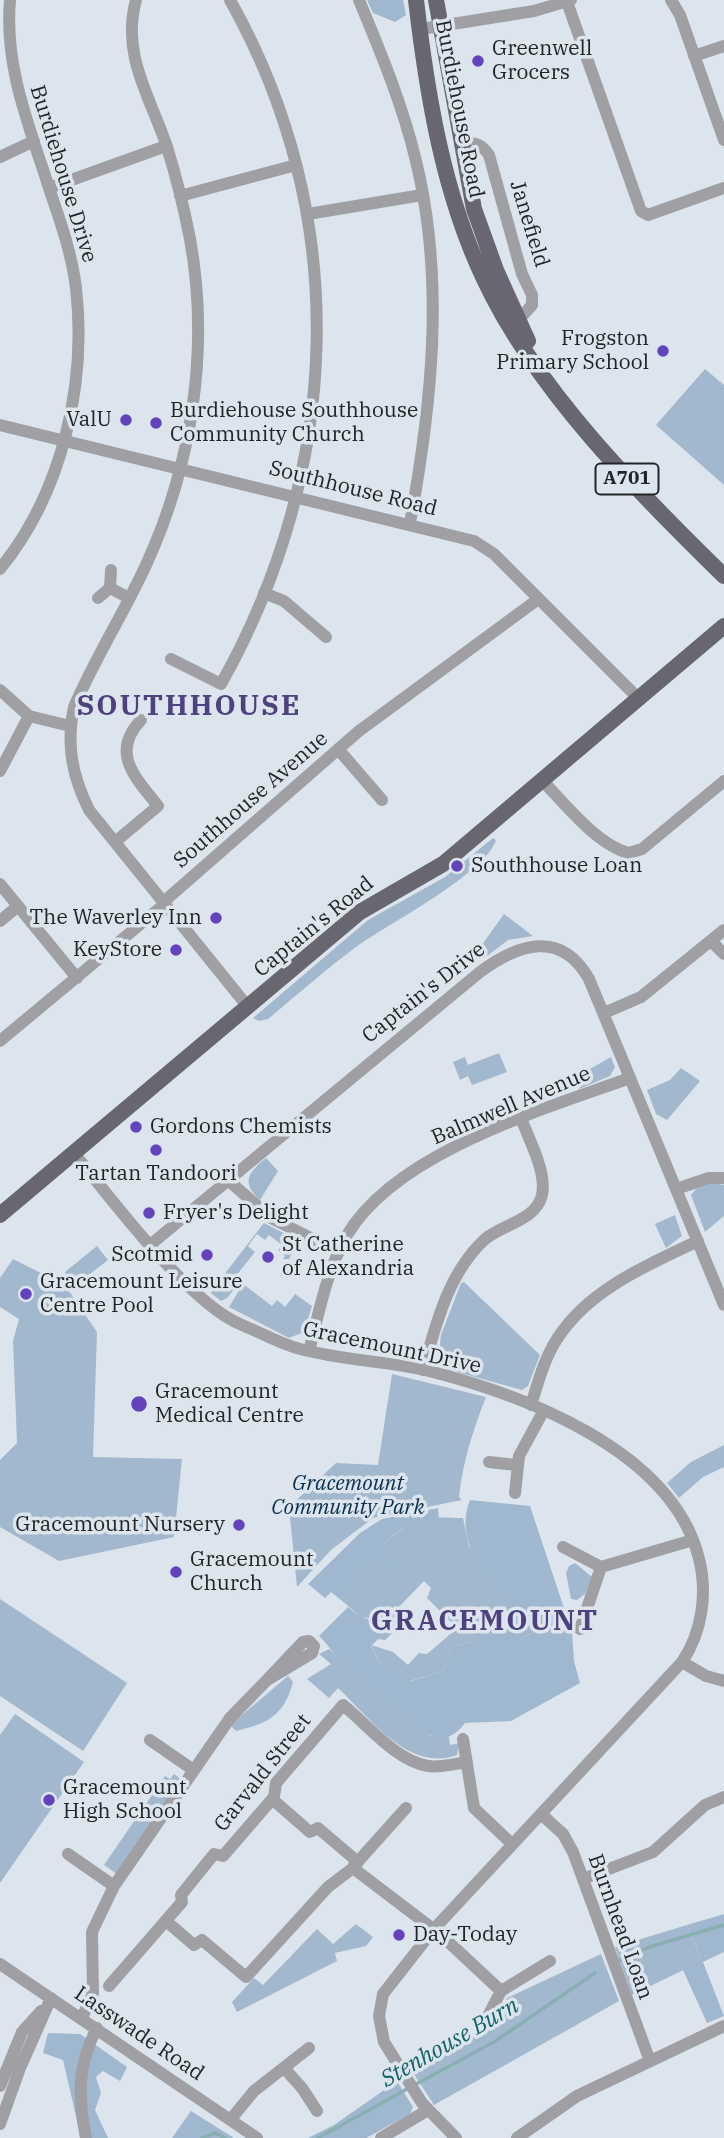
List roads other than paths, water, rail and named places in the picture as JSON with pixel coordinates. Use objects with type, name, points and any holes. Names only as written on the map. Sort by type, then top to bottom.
[{"type":"main road","name":"Burdiehouse Road","points":[[416,0],[436,122],[456,208],[484,278],[542,372],[632,484],[724,576]]},
{"type":"main road","name":"Burdiehouse Road","points":[[436,0],[460,143],[484,240],[512,320]]},
{"type":"main road","name":"Captain's Road","points":[[0,1215],[360,912],[443,864],[724,626]]},
{"type":"street","name":"Burdiehouse Drive","points":[[0,569],[36,515],[64,441],[77,355],[78,309],[71,263],[15,80],[9,35],[10,0]]},
{"type":"street","points":[[136,0],[131,19],[136,71],[166,146],[190,240],[198,316],[195,382],[181,469],[166,517],[129,598],[80,694],[70,726],[71,759],[77,784],[89,810],[248,1007]]},
{"type":"street","points":[[171,659],[221,684],[264,593],[297,496],[309,439],[318,345],[315,261],[308,214],[296,165],[274,91],[230,0]]},
{"type":"street","points":[[359,0],[405,124],[422,195],[432,285],[433,331],[424,447],[410,523]]},
{"type":"street","points":[[671,0],[680,15],[724,140]]},
{"type":"street","points":[[421,29],[533,5],[569,1],[642,211],[648,215],[724,188]]},
{"type":"street","points":[[694,56],[724,46]]},
{"type":"street","points":[[0,157],[34,141]]},
{"type":"street","name":"Janefield","points":[[460,143],[473,142],[483,147],[489,155],[522,274],[532,295],[532,305],[512,320]]},
{"type":"street","points":[[50,188],[166,146]]},
{"type":"street","points":[[180,196],[296,165]]},
{"type":"street","points":[[308,214],[422,195]]},
{"type":"street","name":"Southhouse Road","points":[[0,425],[462,536],[487,547],[537,600],[638,698]]},
{"type":"street","points":[[98,598],[110,588],[111,570]]},
{"type":"street","points":[[110,588],[129,598]]},
{"type":"street","points":[[264,593],[284,601],[326,637]]},
{"type":"street","name":"Southhouse Avenue","points":[[0,1041],[164,903],[338,749],[403,697],[537,600]]},
{"type":"street","points":[[0,690],[29,716],[70,726]]},
{"type":"street","points":[[0,771],[29,716]]},
{"type":"street","points":[[116,842],[158,806],[135,777],[126,755],[127,737],[141,720]]},
{"type":"street","points":[[338,749],[382,800]]},
{"type":"street","points":[[541,779],[578,819],[615,848],[629,853],[642,849],[724,781]]},
{"type":"street","points":[[0,884],[77,978]]},
{"type":"street","points":[[0,921],[18,907]]},
{"type":"street","points":[[604,1013],[641,997],[724,930]]},
{"type":"street","points":[[711,941],[724,954]]},
{"type":"street","name":"Captain's Drive","points":[[150,1245],[402,1034],[507,953],[536,946],[568,955],[586,972],[724,1305]]},
{"type":"street","name":"Balmwell Avenue","points":[[309,1351],[339,1252],[364,1213],[417,1168],[467,1142],[522,1118],[630,1078]]},
{"type":"street","points":[[423,1370],[441,1310],[463,1265],[495,1231],[533,1212],[541,1198],[542,1178],[522,1118]]},
{"type":"street","name":"Gracemount Drive","points":[[73,1152],[150,1245],[198,1293],[233,1320],[284,1344],[309,1351],[423,1370],[475,1384],[544,1410],[606,1444],[645,1472],[674,1507],[693,1540],[702,1579],[701,1613],[694,1641],[682,1662],[434,1929],[394,1978],[380,2004],[382,2036],[404,2076],[428,2110],[456,2138]]},
{"type":"street","points":[[676,1189],[709,1178],[724,1178]]},
{"type":"street","points":[[228,1180],[271,1218],[339,1252]]},
{"type":"street","points":[[531,1405],[548,1357],[570,1322],[620,1281],[698,1241]]},
{"type":"street","points":[[514,1493],[516,1465],[544,1410]]},
{"type":"street","points":[[489,1462],[516,1465]]},
{"type":"street","points":[[563,1547],[601,1567],[693,1540]]},
{"type":"street","points":[[580,1629],[601,1567]]},
{"type":"street","points":[[682,1662],[706,1676],[724,1681]]},
{"type":"street","points":[[82,2018],[93,1993],[92,1931],[114,1886],[192,1769],[230,1718],[267,1680]]},
{"type":"street","name":"Garvald Street","points":[[109,1986],[182,1902],[181,1895],[214,1854],[223,1856],[272,1799],[276,1783],[342,1705],[398,1751],[418,1763],[437,1767],[467,1762]]},
{"type":"street","points":[[463,1739],[474,1808],[512,1844]]},
{"type":"street","points":[[150,1740],[192,1769]]},
{"type":"street","points":[[583,1879],[653,1852],[705,1805],[724,1797]]},
{"type":"street","points":[[272,1799],[310,1832],[318,1828],[355,1865],[434,1929],[500,1991]]},
{"type":"street","points":[[166,1921],[194,1945],[202,1940],[246,1977],[328,1887],[355,1865],[405,1808]]},
{"type":"street","name":"Burnhead Loan","points":[[541,1814],[563,1834],[583,1879],[650,2061]]},
{"type":"street","points":[[68,1854],[114,1886]]},
{"type":"street","points":[[486,2020],[500,1991],[550,1961]]},
{"type":"street","name":"Lasswade Road","points":[[0,1964],[48,2003],[82,2018],[257,2138]]},
{"type":"street","points":[[0,2086],[22,2032],[48,2003]]},
{"type":"street","points":[[0,2124],[48,2003]]},
{"type":"street","points":[[517,2138],[577,2096],[724,2027]]},
{"type":"street","points":[[86,2138],[80,2109],[80,2071],[97,2028]]},
{"type":"street","points":[[231,2119],[254,2091],[309,2048]]},
{"type":"street","points":[[285,2069],[317,2111]]},
{"type":"street","points":[[381,2138],[428,2110]]},
{"type":"waterway","name":"Stenhouse Burn","points":[[618,1961],[649,1947],[724,1925]]},
{"type":"waterway","name":"Stenhouse Burn","points":[[416,2084],[494,2042],[595,1973]]},
{"type":"waterway","name":"Stenhouse Burn","points":[[318,2138],[409,2088]]},
{"type":"waterway","name":"Stenhouse Burn","points":[[202,2138],[215,2133],[225,2138]]},
{"type":"place","name":"Greenwell Grocers","points":[[478,61]]},
{"type":"place","name":"Frogston Primary School","points":[[663,351]]},
{"type":"place","name":"ValU","points":[[126,420]]},
{"type":"place","name":"Burdiehouse Southhouse Community Church","points":[[156,423]]},
{"type":"place","name":"Southhouse Loan","points":[[457,866]]},
{"type":"place","name":"The Waverley Inn","points":[[216,918]]},
{"type":"place","name":"KeyStore","points":[[176,950]]},
{"type":"place","name":"Gordons Chemists","points":[[136,1127]]},
{"type":"place","name":"Tartan Tandoori","points":[[156,1150]]},
{"type":"place","name":"Fryer's Delight","points":[[149,1213]]},
{"type":"place","name":"Scotmid","points":[[207,1255]]},
{"type":"place","name":"St Catherine of Alexandria","points":[[268,1257]]},
{"type":"place","name":"Gracemount Leisure Centre Pool","points":[[26,1294]]},
{"type":"place","name":"Gracemount Medical Centre","points":[[139,1404]]},
{"type":"place","name":"Gracemount Nursery","points":[[239,1525]]},
{"type":"place","name":"Gracemount Church","points":[[176,1572]]},
{"type":"place","name":"Gracemount High School","points":[[49,1800]]},
{"type":"place","name":"Day-Today","points":[[399,1935]]},
{"type":"district","name":"SOUTHHOUSE","points":[[189,707]]},
{"type":"district","name":"GRACEMOUNT","points":[[485,1622]]},
{"type":"park label","name":"Gracemount Community Park","points":[[348,1496]]}]
